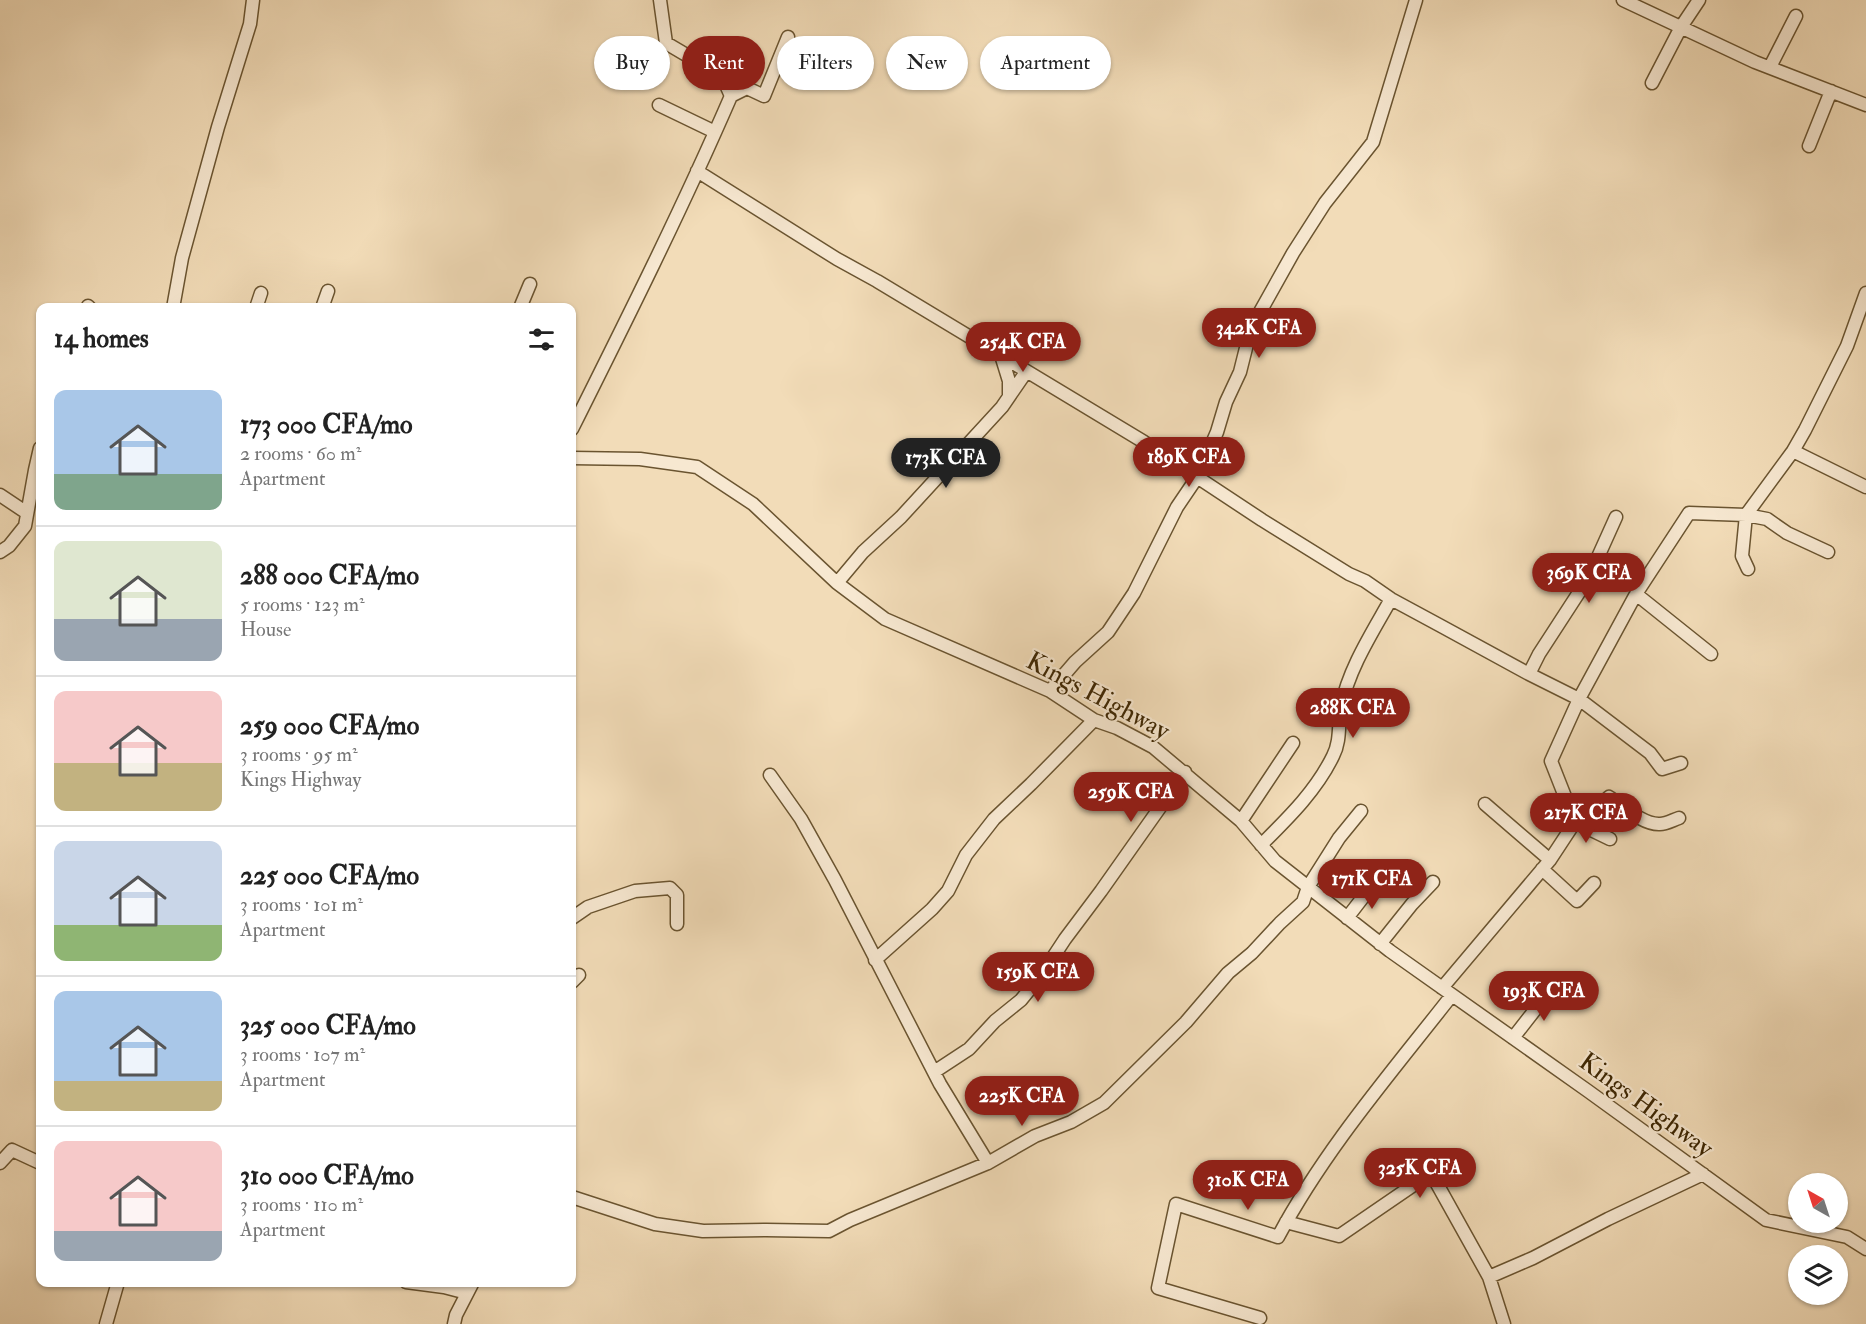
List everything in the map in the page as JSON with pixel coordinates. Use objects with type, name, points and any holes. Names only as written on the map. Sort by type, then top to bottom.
[{"type":"street","points":[[174,303],[182,258],[218,127],[250,24],[253,0]]},
{"type":"street","points":[[660,0],[666,43],[722,76],[731,96]]},
{"type":"street","points":[[1050,691],[1074,662],[1108,632],[1134,593],[1177,507],[1198,476],[1240,372],[1255,321],[1293,253],[1325,204],[1373,142],[1416,0]]},
{"type":"street","points":[[1652,83],[1681,27],[1700,0]]},
{"type":"street","points":[[1630,1],[1770,68],[1866,105]]},
{"type":"street","points":[[1770,68],[1796,16]]},
{"type":"street","points":[[576,421],[632,310],[731,96],[747,88],[764,96],[777,64]]},
{"type":"street","points":[[1809,146],[1831,92]]},
{"type":"street","points":[[659,105],[716,132]]},
{"type":"street","points":[[697,171],[837,259],[1144,442],[1349,574],[1365,581],[1391,599],[1579,699],[1650,753],[1662,769],[1681,763]]},
{"type":"street","points":[[522,303],[530,284]]},
{"type":"street","points":[[324,303],[328,291]]},
{"type":"street","points":[[1748,569],[1742,556],[1746,515],[1793,451],[1847,346],[1866,292]]},
{"type":"street","points":[[258,303],[261,293]]},
{"type":"street","points":[[1001,355],[1009,381],[1009,397]]},
{"type":"street","points":[[837,583],[959,454],[1009,397],[1026,372]]},
{"type":"street","points":[[1793,451],[1866,488]]},
{"type":"street","name":"Kings Highway","points":[[576,458],[640,459],[697,466],[753,504],[837,583],[885,619],[1050,691],[1094,720],[1117,728],[1153,747],[1241,821],[1275,861],[1380,944],[1766,1220],[1847,1237],[1866,1249]]},
{"type":"street","points":[[0,552],[9,546],[25,526],[36,468]]},
{"type":"street","points":[[0,495],[27,513]]},
{"type":"street","points":[[1610,839],[1575,822],[1551,761],[1579,699],[1636,594],[1689,513],[1746,515],[1767,519],[1787,533],[1828,552]]},
{"type":"street","points":[[1529,674],[1539,654],[1589,578],[1616,517]]},
{"type":"street","points":[[1636,594],[1711,654]]},
{"type":"street","points":[[1261,845],[1296,810],[1319,781],[1335,755],[1341,706],[1354,667],[1391,599]]},
{"type":"street","points":[[876,960],[932,909],[948,891],[966,855],[994,819],[1094,720]]},
{"type":"street","points":[[1241,821],[1293,742]]},
{"type":"street","points":[[934,1072],[969,1049],[995,1021],[1021,1000],[1042,974],[1185,772]]},
{"type":"street","points":[[770,775],[801,819],[934,1072],[988,1162]]},
{"type":"street","points":[[1260,1318],[1158,1288],[1176,1204],[1278,1237],[1296,1203],[1331,1151],[1447,991],[1546,865],[1575,822],[1587,818],[1609,797],[1625,807],[1635,817],[1659,825],[1679,818]]},
{"type":"street","points":[[1485,804],[1546,865],[1577,901],[1594,883]]},
{"type":"street","points":[[576,1198],[655,1224],[704,1231],[829,1231],[988,1162],[1035,1136],[1071,1122],[1104,1103],[1186,1022],[1228,973],[1252,953],[1303,902],[1308,887],[1339,838],[1361,811]]},
{"type":"street","points":[[1380,944],[1433,882]]},
{"type":"street","points":[[1347,918],[1374,884]]},
{"type":"street","points":[[576,915],[588,907],[635,891],[670,888],[677,895],[677,924]]},
{"type":"street","points":[[1513,1038],[1552,988]]},
{"type":"street","points":[[0,1163],[12,1150],[36,1161]]},
{"type":"street","points":[[1286,1222],[1339,1236],[1431,1173],[1489,1277],[1504,1324]]},
{"type":"street","points":[[1489,1277],[1533,1258],[1703,1174]]},
{"type":"street","points":[[106,1324],[117,1287]]},
{"type":"street","points":[[444,1287],[470,1288],[456,1314],[454,1324]]}]
